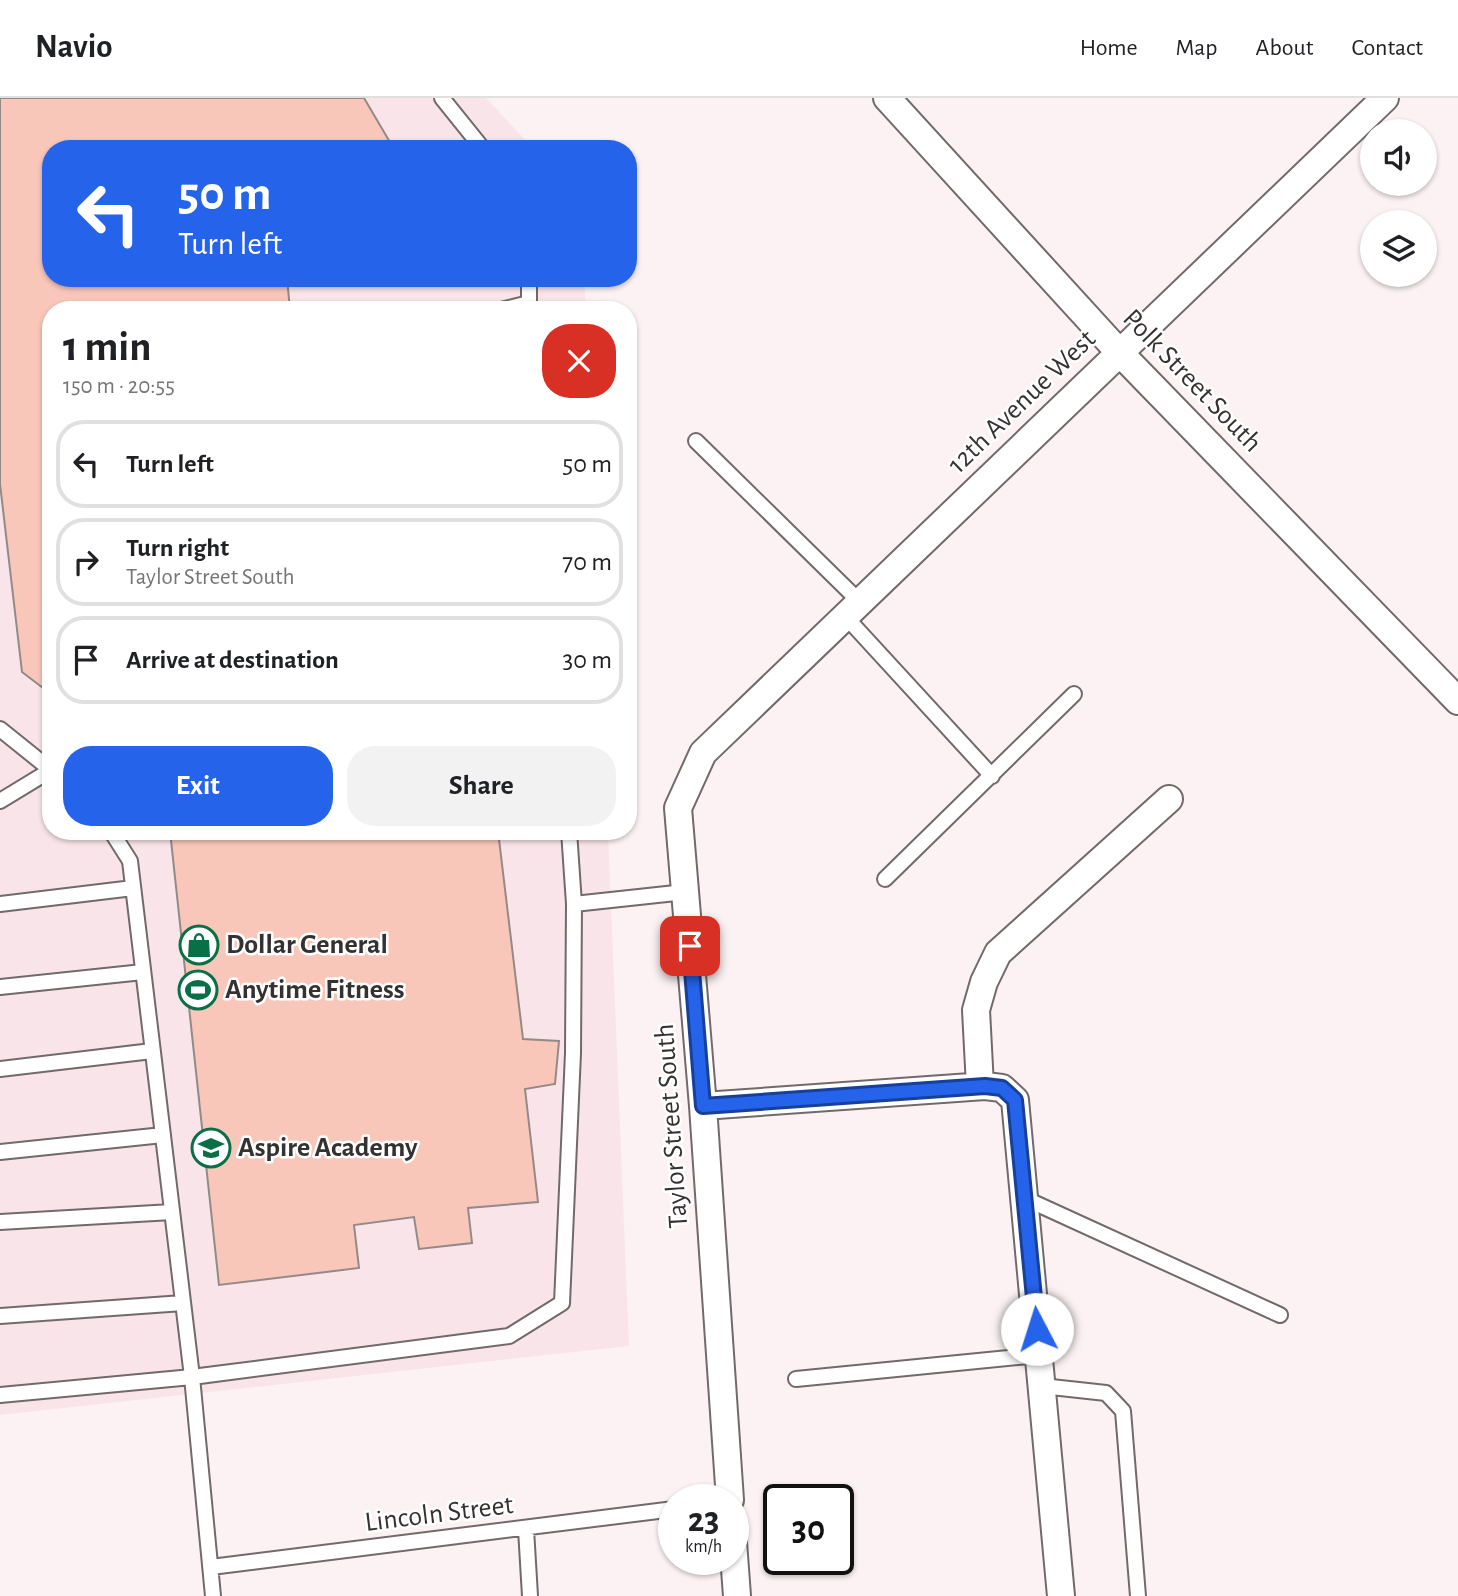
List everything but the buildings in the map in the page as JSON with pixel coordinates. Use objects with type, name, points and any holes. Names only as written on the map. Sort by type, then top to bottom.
[{"type":"street","name":"Polk Street South","points":[[887,98],[1119,352],[1458,701]]},
{"type":"street","name":"12th Avenue West","points":[[703,753],[1385,98]]},
{"type":"street","name":"Taylor Street South","points":[[703,753],[678,808],[703,1106],[729,1484]]},
{"type":"street","points":[[979,1086],[976,1010],[984,982],[999,953],[1169,799]]},
{"type":"street","points":[[703,1106],[979,1086],[1002,1088],[1015,1100],[1061,1596]]},
{"type":"street","points":[[735,1575],[737,1596]]},
{"type":"lane","points":[[442,98],[476,140]]},
{"type":"lane","points":[[696,441],[853,609],[992,776]]},
{"type":"lane","points":[[885,879],[1074,694]]},
{"type":"lane","points":[[0,729],[42,763]]},
{"type":"lane","points":[[0,801],[42,775]]},
{"type":"lane","points":[[117,840],[130,862],[192,1377],[213,1596]]},
{"type":"lane","points":[[0,1395],[192,1377],[509,1336],[562,1303],[573,1053],[574,904],[570,840]]},
{"type":"lane","points":[[0,904],[133,888]]},
{"type":"lane","points":[[574,904],[685,892]]},
{"type":"lane","points":[[0,987],[143,972]]},
{"type":"lane","points":[[0,1069],[152,1051]]},
{"type":"lane","points":[[0,1152],[163,1135]]},
{"type":"lane","points":[[1024,1198],[1280,1315]]},
{"type":"lane","points":[[0,1222],[172,1212]]},
{"type":"lane","points":[[0,1316],[183,1303]]},
{"type":"lane","points":[[796,1379],[1039,1355]]},
{"type":"lane","points":[[1042,1386],[1106,1393],[1123,1411],[1138,1596]]},
{"type":"lane","name":"Lincoln Street","points":[[211,1567],[658,1511]]},
{"type":"lane","points":[[526,1529],[530,1596]]},
{"type":"shaded area","points":[[0,98],[486,98],[526,140],[42,140],[42,287],[585,287],[585,301],[42,301],[42,840],[608,840],[629,1346],[0,1415]]},
{"type":"place","name":"Dollar General","points":[[199,945]]},
{"type":"place","name":"Anytime Fitness","points":[[198,990]]},
{"type":"place","name":"Aspire Academy","points":[[211,1148]]},
{"type":"route","points":[[690,946],[703,1106],[985,1086],[1002,1088],[1015,1100],[1037,1329]]}]
